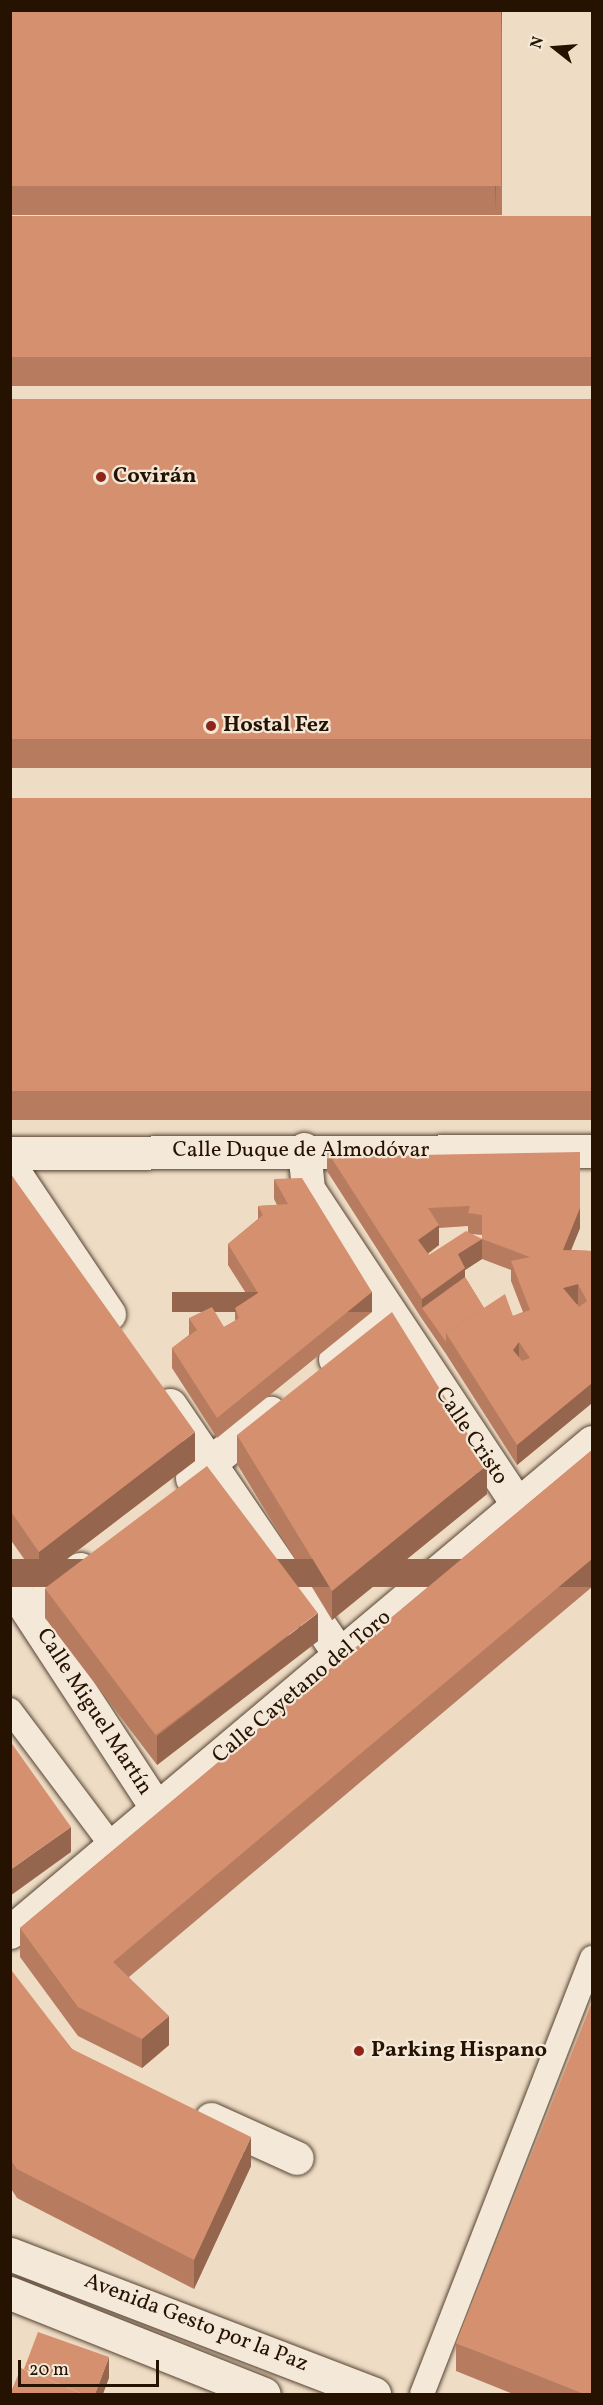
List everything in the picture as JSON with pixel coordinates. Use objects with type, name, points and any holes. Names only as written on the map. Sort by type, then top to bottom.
[{"type":"street","name":"Calle Duque de Almodóvar","points":[[10,1153],[304,1149],[592,1152]]},
{"type":"street","name":"Calle Cristo","points":[[304,1149],[308,1189],[518,1505]]},
{"type":"street","points":[[10,1166],[130,1345]]},
{"type":"street","points":[[164,1501],[389,1314]]},
{"type":"street","points":[[150,1375],[340,1655]]},
{"type":"street","name":"Calle Cayetano del Toro","points":[[10,1932],[159,1810],[592,1442]]},
{"type":"street","points":[[28,1611],[100,1552]]},
{"type":"street","name":"Calle Miguel Martín","points":[[10,1584],[159,1810]]},
{"type":"street","points":[[182,2106],[297,2158]]},
{"type":"street","name":"Avenida Gesto por la Paz","points":[[13,2253],[374,2394]]},
{"type":"street","points":[[10,2292],[35,2274],[65,2272]]},
{"type":"street","name":"Avenida Gesto por la Paz","points":[[10,2292],[264,2394]]},
{"type":"lane","points":[[10,1710],[113,1847]]},
{"type":"lane","points":[[422,2394],[592,1958]]},
{"type":"building","points":[[10,10],[501,10],[501,186],[10,186]]},
{"type":"building","points":[[10,216],[592,216],[592,357],[10,357]]},
{"type":"building","points":[[10,399],[592,399],[592,739],[10,739]]},
{"type":"building","points":[[10,798],[592,798],[592,1091],[10,1091]]},
{"type":"building","points":[[327,1151],[363,1156],[580,1152],[580,1208],[563,1250],[592,1251],[592,1383],[517,1445],[446,1333],[505,1294],[513,1316],[530,1310],[511,1261],[530,1257],[482,1239],[458,1254],[465,1268],[422,1299]],"holes":[[[470,1206],[468,1213],[482,1215],[482,1239],[466,1231],[429,1255],[418,1240],[439,1225],[428,1208]],[[578,1284],[587,1301],[579,1307],[563,1288]],[[519,1342],[530,1358],[522,1361],[513,1350]]]},
{"type":"building","points":[[10,1173],[195,1432],[39,1552],[10,1510]]},
{"type":"building","points":[[302,1178],[372,1292],[217,1418],[172,1348],[197,1330],[189,1318],[212,1307],[224,1327],[239,1318],[235,1308],[258,1293],[228,1244],[263,1215],[258,1206],[288,1204],[274,1179]]},
{"type":"building","points":[[465,1277],[484,1308],[446,1333],[446,1342],[422,1308]]},
{"type":"building","points":[[392,1312],[487,1465],[332,1591],[237,1435]]},
{"type":"building","points":[[592,1450],[592,1559],[113,1962],[169,2016],[142,2039],[78,2007],[20,1928]]},
{"type":"building","points":[[207,1466],[318,1613],[156,1735],[45,1588]]},
{"type":"building","points":[[10,1741],[71,1827],[10,1870]]},
{"type":"building","points":[[12,1971],[72,2049],[251,2137],[194,2260],[17,2169],[10,2159],[10,1972]]},
{"type":"building","points":[[592,2002],[592,2394],[584,2394],[456,2343]]},
{"type":"building","points":[[38,2332],[109,2357],[95,2394],[83,2394],[24,2369]]},
{"type":"building","points":[[21,2368],[83,2394],[10,2394]]},
{"type":"place","name":"Covirán","points":[[101,477]]},
{"type":"place","name":"Hostal Fez","points":[[211,726]]},
{"type":"place","name":"Parking Hispano","points":[[359,2051]]}]
